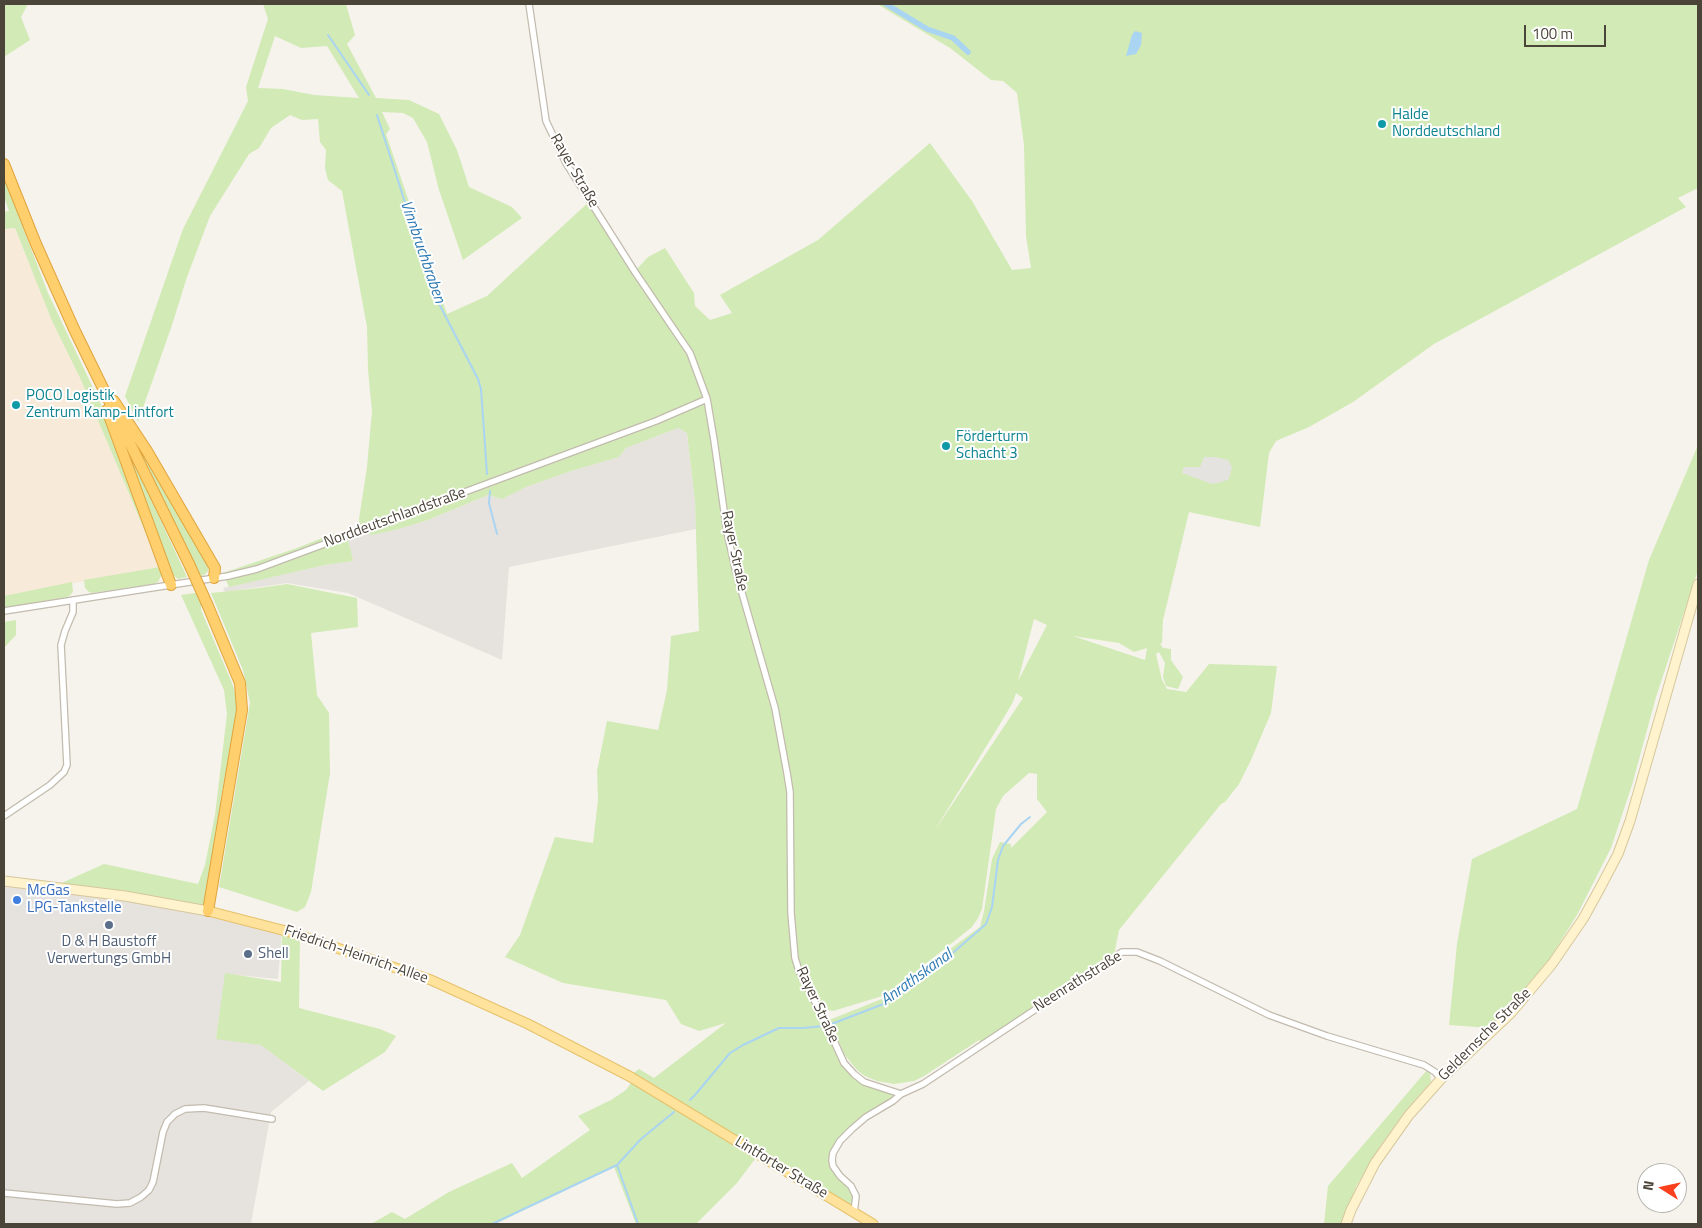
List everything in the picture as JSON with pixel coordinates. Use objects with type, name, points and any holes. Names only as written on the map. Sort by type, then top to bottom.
[{"type":"highway","points":[[4,164],[36,244],[100,383],[190,566],[240,683],[242,704],[208,911]]},
{"type":"highway","points":[[100,383],[125,416],[192,526],[215,568],[214,578]]},
{"type":"highway","points":[[100,383],[110,418],[171,584]]},
{"type":"main road","name":"Geldernsche Straße","points":[[1346,1224],[1350,1210],[1375,1163],[1409,1115],[1441,1079],[1511,1013],[1552,964],[1584,919],[1600,890],[1618,854],[1630,821],[1698,584]]},
{"type":"main road","name":"Friedrich-Heinrich-Allee","points":[[4,882],[125,896],[208,911],[290,932],[431,980],[578,1048],[630,1076],[685,1110]]},
{"type":"main road","name":"Lintforter Straße","points":[[685,1110],[873,1224]]},
{"type":"street","name":"Rayer Straße","points":[[529,4],[546,121],[566,163],[635,272],[690,353],[707,399],[727,532],[736,572],[775,708],[788,773],[790,792],[791,913],[795,958],[799,971],[823,1016],[844,1063],[864,1082],[901,1094]]},
{"type":"street","name":"Norddeutschlandstraße","points":[[4,611],[242,573],[656,421],[707,399]]},
{"type":"street","points":[[4,816],[50,785],[64,772],[67,765],[61,645],[73,612],[72,600]]},
{"type":"street","name":"Neenrathstraße","points":[[854,1213],[856,1196],[851,1186],[833,1166],[833,1153],[840,1141],[866,1117],[901,1094],[923,1084],[1118,954],[1130,951],[1160,961],[1268,1016],[1424,1065],[1435,1072],[1441,1079]]},
{"type":"street","points":[[4,1193],[117,1204],[130,1203],[149,1190],[153,1182],[163,1132],[167,1122],[174,1114],[185,1108],[204,1108],[272,1119]]},
{"type":"shaded area","points":[[15,228],[52,321],[81,380],[160,567],[4,596],[4,229]]},
{"type":"shaded area","points":[[678,428],[687,433],[695,501],[696,529],[509,567],[502,660],[348,593],[287,583],[225,592],[223,588],[325,565],[352,561],[347,538],[361,531],[372,535],[399,529],[428,520],[488,495],[502,499],[526,487],[619,457],[626,448]]},
{"type":"shaded area","points":[[1204,457],[1228,460],[1232,467],[1229,479],[1212,484],[1182,473],[1184,467],[1200,467]]},
{"type":"shaded area","points":[[4,882],[55,886],[282,929],[278,979],[226,974],[216,1038],[262,1045],[309,1081],[271,1112],[251,1224],[4,1224]]},
{"type":"shaded area","points":[[19,891],[87,902],[84,918],[45,911],[44,915],[16,910]]},
{"type":"green space","points":[[4,4],[28,4],[21,17],[30,40],[4,57]]},
{"type":"green space","points":[[263,4],[346,4],[355,35],[347,44],[376,98],[409,100],[439,114],[457,150],[469,187],[512,207],[522,218],[463,260],[439,190],[427,142],[413,118],[403,113],[382,112],[390,129],[386,134],[447,314],[487,296],[592,199],[637,269],[648,257],[665,248],[694,293],[695,306],[710,320],[732,313],[720,295],[818,240],[930,143],[972,201],[1012,270],[1031,268],[1026,236],[1024,145],[1017,93],[1003,81],[991,80],[950,48],[877,4],[1698,4],[1698,188],[1678,198],[1686,207],[1434,344],[1353,402],[1309,427],[1276,441],[1269,453],[1260,527],[1189,512],[1163,620],[1162,643],[1160,644],[1163,648],[1171,649],[1171,660],[1183,677],[1178,689],[1166,686],[1163,677],[1165,663],[1159,652],[1156,654],[1162,680],[1167,689],[1186,692],[1183,696],[1209,664],[1277,666],[1271,713],[1251,760],[1239,784],[1119,930],[1114,955],[1004,1028],[981,1042],[979,1040],[924,1076],[914,1081],[894,1084],[877,1081],[865,1076],[857,1070],[844,1054],[829,1020],[897,993],[915,980],[938,958],[980,927],[992,859],[1000,842],[1011,844],[1011,848],[1047,812],[1037,799],[1037,774],[1029,773],[1003,796],[996,809],[982,909],[972,927],[909,977],[879,997],[833,1011],[824,1009],[810,988],[844,1063],[864,1082],[901,1094],[866,1117],[840,1141],[832,1160],[856,1196],[854,1213],[758,1155],[737,1183],[696,1224],[636,1224],[614,1167],[495,1224],[371,1224],[392,1212],[405,1219],[449,1192],[512,1163],[522,1178],[590,1130],[578,1116],[611,1100],[626,1090],[634,1079],[629,1076],[639,1069],[654,1078],[726,1023],[699,1031],[681,1024],[666,1000],[563,983],[505,957],[520,935],[555,837],[593,843],[598,800],[597,771],[607,721],[658,730],[667,690],[671,636],[699,631],[695,501],[687,433],[678,428],[626,448],[619,457],[526,487],[502,499],[488,495],[428,520],[399,529],[372,535],[360,532],[359,519],[367,467],[372,411],[368,370],[367,327],[342,191],[328,180],[325,168],[326,150],[320,142],[318,119],[302,120],[290,115],[271,128],[259,148],[249,154],[210,216],[187,277],[138,422],[125,396],[183,229],[248,101],[246,87],[268,19]],"holes":[[[275,36],[301,48],[327,46],[359,98],[258,88]],[[1034,619],[1047,625],[1018,681]],[[1073,636],[1119,643],[1134,652],[1147,648],[1145,660]],[[1016,693],[1023,698],[933,833],[1013,702]]]},
{"type":"green space","points":[[4,178],[48,293],[104,411],[163,572],[158,582],[153,584],[92,593],[85,588],[84,580],[160,567],[81,380],[52,321],[15,228],[4,229],[4,212],[9,211],[4,197]]},
{"type":"green space","points":[[125,444],[187,577],[178,579],[173,575]]},
{"type":"green space","points":[[137,444],[208,564],[208,571],[204,575],[201,576]]},
{"type":"green space","points":[[1698,445],[1698,570],[1656,697],[1632,785],[1611,848],[1577,915],[1549,960],[1490,1028],[1449,1025],[1457,944],[1472,859],[1577,809],[1649,560]]},
{"type":"green space","points":[[335,533],[347,538],[353,561],[325,565],[229,587],[223,573]]},
{"type":"green space","points":[[72,582],[73,592],[68,597],[4,608],[4,596]]},
{"type":"green space","points":[[287,584],[357,598],[358,627],[311,633],[317,695],[329,713],[330,773],[311,892],[305,907],[297,912],[219,887],[250,703],[243,670],[211,593]]},
{"type":"green space","points":[[201,592],[201,610],[232,683],[236,695],[237,712],[221,797],[208,911],[55,886],[104,864],[198,884],[205,865],[215,815],[227,714],[224,690],[181,595]]},
{"type":"green space","points":[[16,620],[16,635],[4,648],[4,622]]},
{"type":"green space","points":[[282,930],[300,934],[299,1008],[380,1029],[396,1036],[385,1052],[323,1091],[261,1045],[216,1039],[225,973],[281,982]]},
{"type":"green space","points":[[1427,1070],[1430,1073],[1431,1082],[1403,1114],[1381,1145],[1357,1185],[1341,1224],[1324,1224],[1328,1186]]},
{"type":"water","points":[[1135,31],[1142,33],[1141,45],[1136,54],[1126,56],[1132,35]]},
{"type":"waterway","name":"Anrathskanal","points":[[886,4],[927,29],[953,38],[968,52]]},
{"type":"waterway","name":"Vinnbruchbraben","points":[[328,35],[369,95]]},
{"type":"waterway","name":"Vinnbruchbraben","points":[[377,115],[435,296],[478,379],[481,389],[487,474]]},
{"type":"waterway","name":"Vinnbruchbraben","points":[[490,491],[489,503],[497,534]]},
{"type":"waterway","name":"Anrathskanal","points":[[829,1025],[886,1003],[906,991],[986,924],[992,907],[998,860],[1003,846],[1021,824],[1030,817]]},
{"type":"waterway","name":"Anrathskanal","points":[[690,1100],[730,1053],[743,1045],[779,1028],[824,1026]]},
{"type":"waterway","points":[[492,1224],[617,1165],[641,1139],[674,1112]]},
{"type":"waterway","points":[[617,1165],[638,1224]]},
{"type":"place","name":"Halde Norddeutschland","points":[[1382,124]]},
{"type":"place","name":"POCO Logistik Zentrum Kamp-Lintfort","points":[[16,405]]},
{"type":"place","name":"Förderturm Schacht 3","points":[[946,446]]},
{"type":"place","name":"McGas LPG-Tankstelle","points":[[17,900]]},
{"type":"place","name":"D & H Baustoff Verwertungs GmbH","points":[[109,925]]},
{"type":"place","name":"Shell","points":[[248,954]]}]
